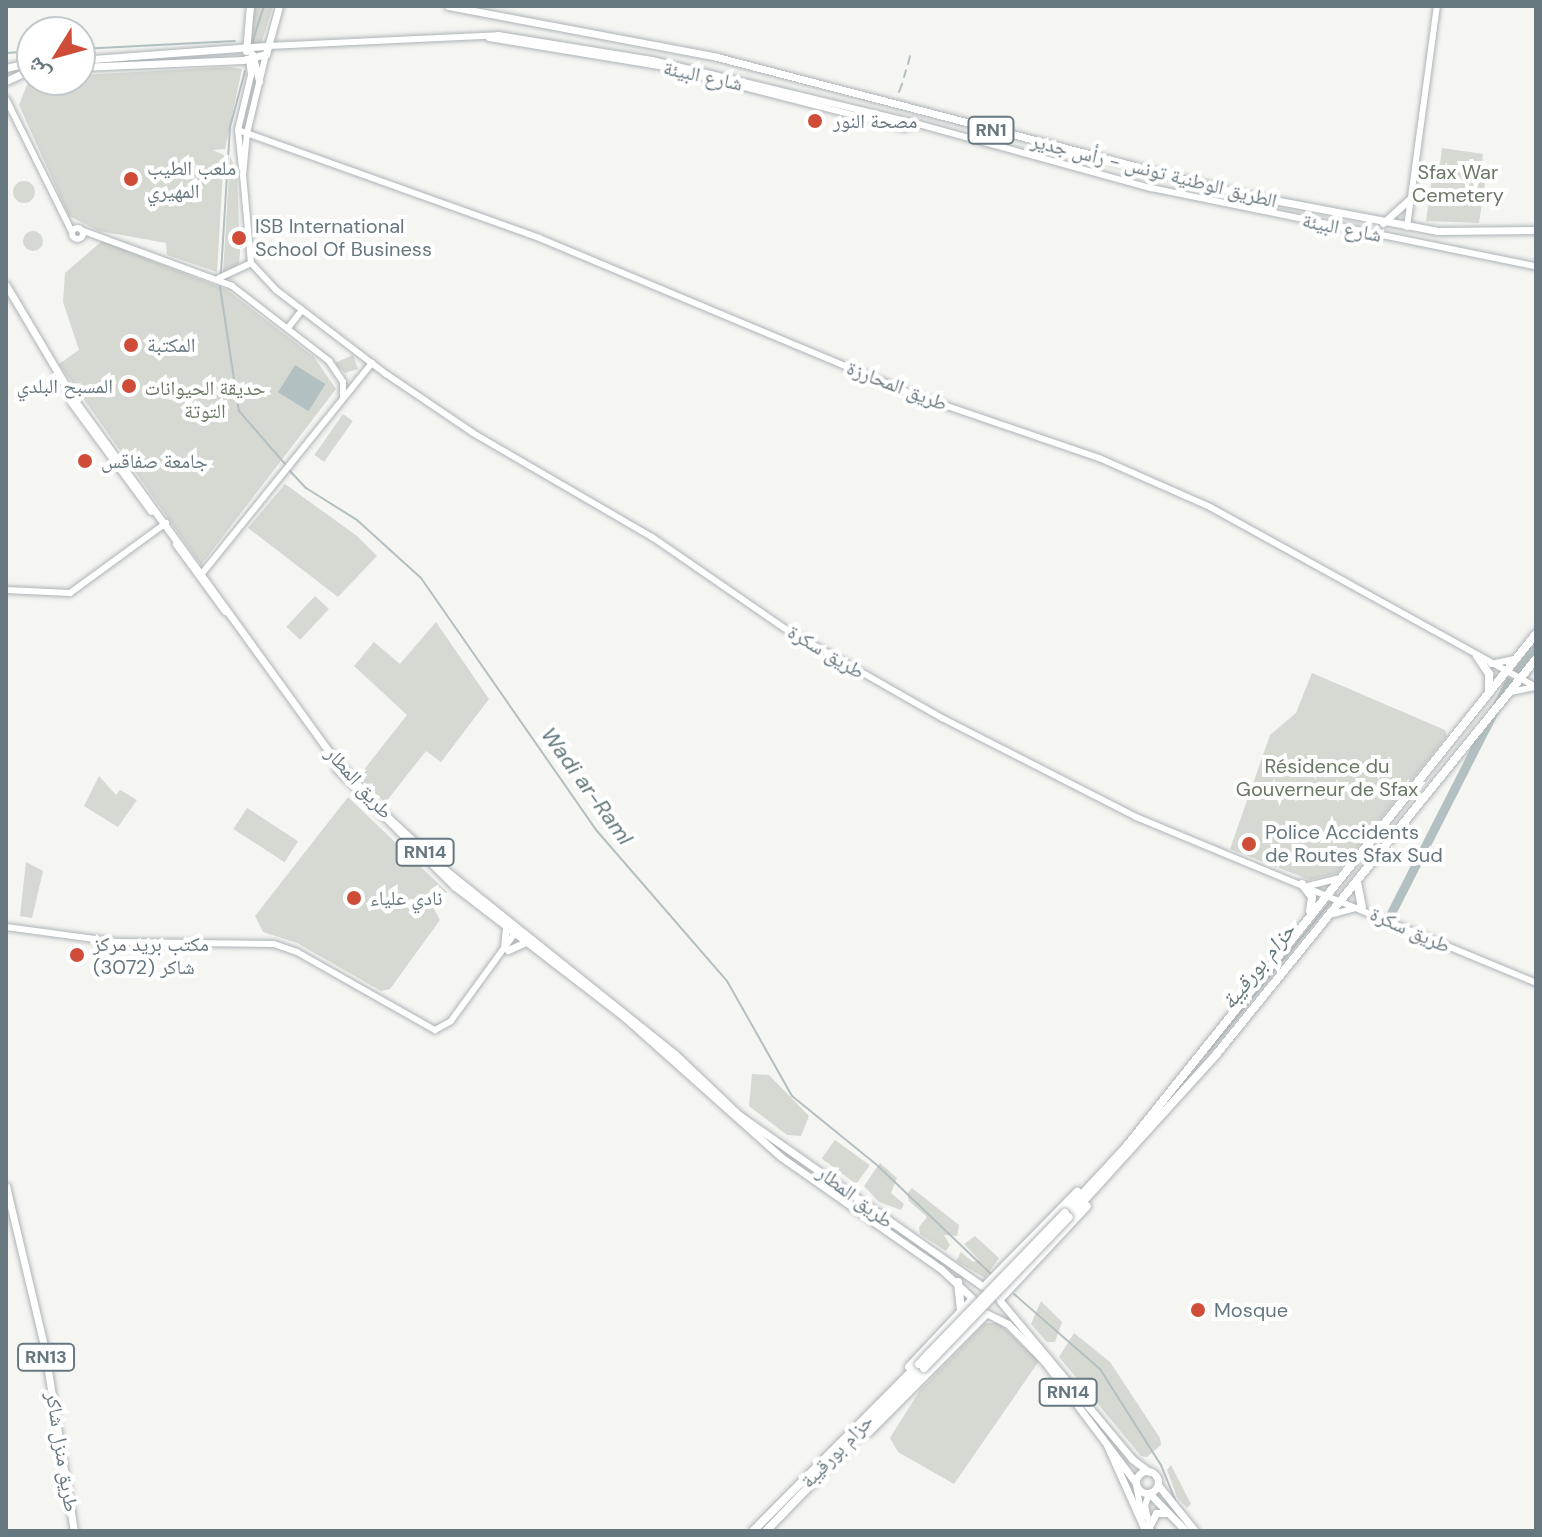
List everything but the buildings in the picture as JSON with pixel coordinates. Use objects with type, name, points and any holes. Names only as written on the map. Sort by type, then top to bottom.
[{"type":"highway","name":"حزام بورقيبة","points":[[1067,1215],[1140,1129],[1309,913],[1536,634]]},
{"type":"highway","points":[[1477,656],[1489,674],[1489,693]]},
{"type":"highway","name":"حزام بورقيبة","points":[[766,1531],[1139,1143],[1343,900],[1536,659]]},
{"type":"highway","points":[[1536,668],[1536,676]]},
{"type":"highway","points":[[1357,882],[1362,908]]},
{"type":"highway","points":[[1304,885],[1312,899],[1309,913]]},
{"type":"highway","points":[[983,1286],[1140,1129]]},
{"type":"highway","points":[[1000,1300],[1139,1143]]},
{"type":"highway","points":[[958,1282],[961,1313]]},
{"type":"highway","points":[[848,1444],[972,1299]]},
{"type":"highway","points":[[848,1444],[987,1314]]},
{"type":"highway","name":"حزام بورقيبة","points":[[753,1531],[848,1444]]},
{"type":"main road","points":[[250,6],[245,32],[259,81]]},
{"type":"main road","points":[[243,175],[247,133],[279,6]]},
{"type":"main road","name":"الطريق الوطنية تونس - رأس جدير","points":[[448,6],[717,57],[1166,178],[1383,223],[1464,232],[1536,230]]},
{"type":"main road","points":[[1407,227],[1437,6]]},
{"type":"main road","points":[[224,53],[245,32]]},
{"type":"main road","name":"شارع البيئة","points":[[267,50],[428,35],[485,37],[731,81],[903,128],[918,124],[1151,188],[1536,266]]},
{"type":"main road","points":[[96,66],[250,55],[267,50]]},
{"type":"main road","points":[[96,59],[224,53],[250,55]]},
{"type":"main road","points":[[216,279],[251,263],[238,130],[251,75],[250,55]]},
{"type":"main road","points":[[6,99],[60,211],[77,232],[103,236],[232,286],[288,328],[346,378],[363,372],[386,374]]},
{"type":"main road","points":[[6,106],[12,114]]},
{"type":"main road","name":"طريق المحارزة","points":[[238,130],[539,238],[912,394],[1099,458],[1210,507],[1489,664],[1536,687]]},
{"type":"main road","points":[[1383,223],[1411,198]]},
{"type":"main road","name":"طريق سكرة","points":[[251,263],[302,310],[386,374],[473,433],[652,537],[784,628],[895,692],[1136,817],[1343,900],[1536,983]]},
{"type":"main road","points":[[231,274],[232,286]]},
{"type":"main road","name":"طريق المطار","points":[[6,285],[73,398],[164,524]]},
{"type":"main road","name":"طريق المطار","points":[[6,294],[74,408],[202,574],[351,787],[505,925],[663,1044],[739,1115],[812,1165],[928,1255],[972,1299]]},
{"type":"main road","points":[[288,328],[302,310]]},
{"type":"main road","points":[[355,350],[363,372]]},
{"type":"main road","points":[[202,574],[370,362]]},
{"type":"main road","points":[[338,373],[343,396]]},
{"type":"main road","points":[[6,590],[70,593],[164,524]]},
{"type":"main road","points":[[1489,664],[1518,657]]},
{"type":"main road","points":[[1511,692],[1536,687]]},
{"type":"main road","points":[[1304,885],[1339,878]]},
{"type":"main road","name":"طريق المطار","points":[[453,881],[624,1017],[770,1148],[928,1255],[983,1286]]},
{"type":"main road","points":[[1327,918],[1345,908],[1362,908]]},
{"type":"main road","points":[[505,925],[506,948]]},
{"type":"main road","points":[[6,927],[117,942],[274,944],[297,952],[435,1030],[449,1024],[520,934]]},
{"type":"main road","points":[[506,948],[520,934]]},
{"type":"main road","points":[[770,1148],[777,1140]]},
{"type":"main road","points":[[806,1173],[812,1165]]},
{"type":"main road","name":"طريق منزل شاكر","points":[[6,1186],[44,1346],[74,1531]]},
{"type":"main road","points":[[983,1286],[996,1290],[1000,1300],[987,1314],[977,1311],[972,1299],[983,1286]]},
{"type":"main road","name":"RN14","points":[[1000,1300],[1132,1459],[1149,1472],[1195,1531]]},
{"type":"main road","name":"RN14","points":[[987,1314],[1029,1344],[1089,1417],[1136,1484],[1186,1531]]},
{"type":"main road","points":[[1089,1417],[1120,1469],[1148,1529]]},
{"type":"main road","points":[[1148,1529],[1136,1484],[1140,1474],[1149,1472]]},
{"type":"main road","points":[[1148,1529],[1145,1506],[1149,1493],[1158,1485]]},
{"type":"main road","points":[[1148,1529],[1159,1511],[1174,1518]]},
{"type":"green space","points":[[253,6],[273,6],[261,44],[249,44]]},
{"type":"green space","name":"ملعب الطيب المهيري","points":[[229,67],[242,69],[225,149],[213,150],[224,155],[217,272],[167,255],[166,243],[99,231],[69,216],[19,105],[23,96],[96,96],[96,74]]},
{"type":"green space","name":"Sfax War Cemetery","points":[[1442,148],[1483,154],[1481,169],[1487,171],[1479,223],[1426,221],[1434,163],[1440,164]]},
{"type":"green space","points":[[230,155],[237,176],[240,253],[239,264],[223,273]]},
{"type":"green space","points":[[24,181],[32,184],[35,192],[32,200],[24,203],[16,200],[13,192],[16,184]]},
{"type":"green space","points":[[33,231],[40,234],[43,241],[40,248],[33,251],[26,248],[23,241],[26,234]]},
{"type":"green space","name":"حديقة الحيوانات التوتة","points":[[102,241],[227,290],[314,357],[336,389],[201,565],[59,364],[79,350],[63,302],[65,273]]},
{"type":"green space","points":[[353,355],[358,369],[345,373],[335,363]]},
{"type":"green space","points":[[343,414],[353,421],[324,462],[314,455]]},
{"type":"green space","points":[[285,484],[357,536],[377,556],[338,597],[248,528]]},
{"type":"green space","points":[[315,596],[329,609],[300,640],[286,627]]},
{"type":"green space","points":[[436,622],[489,699],[441,762],[426,751],[385,803],[359,776],[407,715],[354,666],[374,642],[400,664]]},
{"type":"green space","name":"Résidence du Gouverneur de Sfax","points":[[1312,673],[1445,730],[1447,736],[1337,873],[1310,880],[1230,849],[1270,735],[1296,713]]},
{"type":"green space","points":[[99,776],[116,795],[120,790],[137,800],[118,827],[84,806]]},
{"type":"green space","name":"نادي علياء","points":[[348,797],[447,892],[432,905],[440,920],[390,989],[381,991],[297,943],[263,932],[255,916]]},
{"type":"green space","points":[[247,808],[298,841],[285,862],[233,829]]},
{"type":"green space","points":[[26,862],[43,871],[32,918],[20,916]]},
{"type":"green space","points":[[752,1074],[769,1075],[809,1116],[801,1136],[787,1135],[749,1106]]},
{"type":"green space","points":[[835,1140],[870,1165],[856,1184],[821,1159]]},
{"type":"green space","points":[[880,1163],[897,1178],[891,1193],[904,1204],[901,1210],[879,1202],[864,1186]]},
{"type":"green space","points":[[912,1188],[959,1225],[957,1236],[944,1235],[950,1245],[946,1251],[920,1234],[919,1227],[927,1217],[909,1201],[907,1194]]},
{"type":"green space","points":[[975,1236],[999,1258],[985,1278],[956,1261],[961,1252],[973,1262],[979,1260],[964,1244]]},
{"type":"green space","points":[[1041,1301],[1062,1322],[1055,1342],[1047,1342],[1031,1324]]},
{"type":"green space","points":[[985,1323],[999,1323],[1039,1361],[954,1484],[898,1452],[890,1438],[920,1390]]},
{"type":"green space","points":[[1074,1333],[1110,1362],[1160,1438],[1161,1445],[1147,1457],[1141,1456],[1059,1357]]},
{"type":"green space","points":[[1171,1465],[1191,1504],[1187,1508],[1177,1497],[1167,1470]]},
{"type":"shaded area","points":[[295,365],[326,384],[309,411],[278,392]]},
{"type":"shaded area","points":[[1536,638],[1536,655],[1520,675],[1513,671]]},
{"type":"shaded area","points":[[1507,677],[1515,681],[1389,928],[1381,924]]},
{"type":"waterway","name":"Wadi ar-Raml","points":[[252,43],[264,6]]},
{"type":"waterway","points":[[96,48],[235,41]]},
{"type":"waterway","points":[[6,53],[16,52]]},
{"type":"waterway","points":[[908,64],[910,56]]},
{"type":"waterway","points":[[904,77],[906,70]]},
{"type":"waterway","name":"Wadi ar-Raml","points":[[221,273],[230,127],[245,71]]},
{"type":"waterway","points":[[899,92],[902,84]]},
{"type":"waterway","name":"Wadi ar-Raml","points":[[220,287],[239,411],[286,465]]},
{"type":"waterway","name":"Wadi ar-Raml","points":[[289,470],[306,488],[357,520],[421,578],[597,831],[727,981],[792,1096],[878,1166],[991,1274]]},
{"type":"waterway","name":"حزام بورقيبة","points":[[1209,1051],[1332,900]]},
{"type":"waterway","name":"Wadi ar-Raml","points":[[1014,1294],[1100,1369],[1161,1465],[1175,1500]]},
{"type":"place","name":"مصحة النور","points":[[815,121]]},
{"type":"place","name":"ملعب الطيب المهيري","points":[[131,179]]},
{"type":"place","name":"ISB International School Of Business","points":[[239,238]]},
{"type":"place","name":"المكتبة","points":[[131,345]]},
{"type":"place","name":"المسبح البلدي","points":[[129,386]]},
{"type":"place","name":"جامعة صفاقس","points":[[85,461]]},
{"type":"place","name":"Police Accidents de Routes Sfax Sud","points":[[1249,844]]},
{"type":"place","name":"نادي علياء","points":[[354,898]]},
{"type":"place","name":"مكتب بريد مركز شاكر (3072)","points":[[77,955]]},
{"type":"place","name":"Mosque","points":[[1198,1310]]}]
